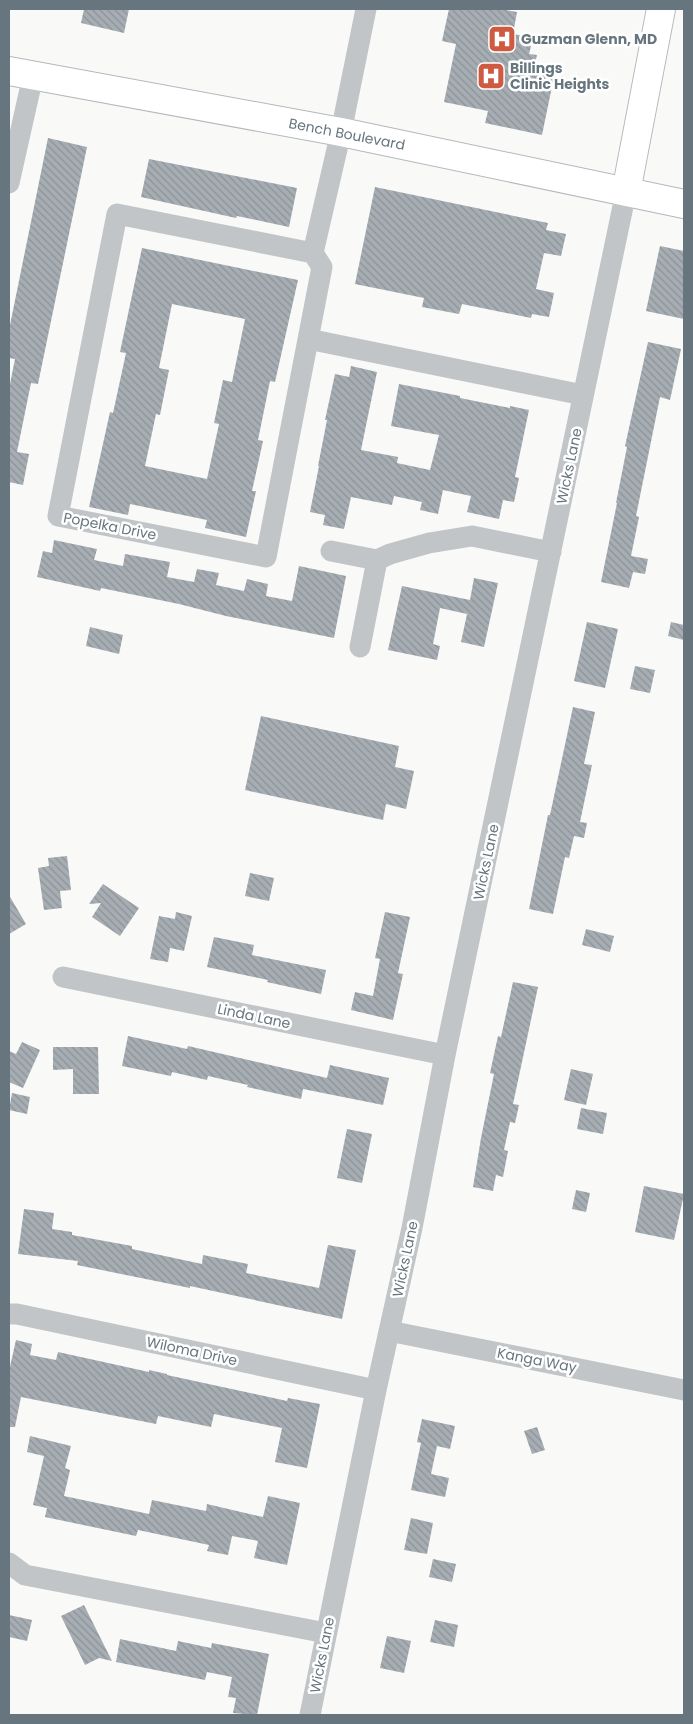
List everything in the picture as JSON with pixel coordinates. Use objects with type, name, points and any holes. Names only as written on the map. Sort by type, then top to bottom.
[{"type":"main road","name":"Wicks Lane","points":[[626,192],[661,9]]},
{"type":"main road","name":"Bench Boulevard","points":[[21,74],[341,132],[684,204]]},
{"type":"street","points":[[313,253],[341,132],[366,9]]},
{"type":"street","points":[[9,183],[21,74]]},
{"type":"street","name":"Wicks Lane","points":[[310,1715],[376,1390],[412,1228],[445,1055],[626,192]]},
{"type":"street","name":"Popelka Drive","points":[[116,214],[313,253],[322,267],[266,557],[58,516],[116,214]]},
{"type":"street","points":[[308,339],[583,395]]},
{"type":"street","points":[[331,551],[377,560],[390,554],[429,543],[472,536],[550,552]]},
{"type":"street","points":[[360,647],[377,560]]},
{"type":"street","name":"Linda Lane","points":[[63,977],[445,1055]]},
{"type":"street","name":"Wiloma Drive","points":[[9,1314],[27,1316],[376,1390]]},
{"type":"street","name":"Kanga Way","points":[[389,1331],[684,1390]]},
{"type":"street","points":[[9,1563],[25,1575],[326,1633]]},
{"type":"building","points":[[84,9],[129,9],[124,33],[81,23]]},
{"type":"building","points":[[449,9],[499,9],[517,12],[513,34],[525,36],[523,44],[531,46],[529,54],[537,55],[534,67],[555,72],[542,135],[485,123],[488,111],[444,102],[456,44],[442,41]]},
{"type":"building","points":[[48,138],[87,147],[38,384],[31,383],[17,452],[29,454],[23,485],[9,482],[9,389],[15,359],[9,358],[9,330]]},
{"type":"building","points":[[149,159],[297,188],[289,227],[237,216],[236,218],[141,197]]},
{"type":"building","points":[[375,187],[548,223],[546,230],[566,234],[561,256],[544,253],[536,289],[554,293],[549,317],[532,314],[531,318],[462,304],[459,314],[422,307],[424,298],[355,284]]},
{"type":"building","points":[[660,246],[684,251],[684,319],[646,311]]},
{"type":"building","points":[[142,248],[298,280],[275,382],[270,381],[258,440],[263,441],[252,491],[256,491],[246,537],[205,528],[207,520],[130,504],[128,515],[89,507],[110,412],[113,413],[126,353],[120,352]],"holes":[[[172,304],[245,319],[232,382],[223,380],[214,423],[219,424],[207,479],[145,466],[156,414],[160,415],[169,370],[159,368]]]},
{"type":"building","points":[[648,342],[681,349],[670,400],[660,397],[636,516],[639,517],[631,556],[648,559],[645,574],[633,572],[629,588],[601,582],[627,447],[625,446]]},
{"type":"building","points":[[351,366],[377,372],[361,450],[398,457],[397,463],[430,470],[439,435],[391,426],[399,384],[510,408],[510,406],[529,410],[515,477],[519,478],[514,502],[503,500],[499,519],[467,512],[471,496],[443,490],[438,514],[420,510],[422,502],[394,496],[392,505],[351,497],[344,529],[323,525],[325,515],[310,512],[327,420],[325,420],[335,374],[349,377]]},
{"type":"building","points":[[54,540],[97,549],[94,560],[123,566],[125,554],[170,562],[167,577],[194,582],[197,569],[219,573],[216,585],[244,591],[247,579],[268,584],[266,596],[292,601],[299,566],[346,576],[334,638],[226,616],[179,604],[101,588],[100,591],[37,577],[43,551],[52,553]]},
{"type":"building","points":[[474,578],[498,583],[484,647],[461,642],[467,614],[440,608],[433,644],[440,646],[437,660],[388,650],[402,586],[470,600]]},
{"type":"building","points":[[587,622],[618,629],[605,688],[574,681]]},
{"type":"building","points":[[671,622],[684,625],[684,640],[668,636]]},
{"type":"building","points":[[90,627],[123,635],[119,654],[86,646]]},
{"type":"building","points":[[635,666],[655,670],[650,693],[630,689]]},
{"type":"building","points":[[573,707],[595,712],[584,764],[592,765],[580,822],[587,823],[584,838],[574,836],[569,858],[565,857],[553,914],[529,909]]},
{"type":"building","points":[[261,716],[399,746],[395,767],[414,771],[406,809],[386,804],[383,820],[245,790]]},
{"type":"building","points":[[67,856],[71,890],[60,891],[62,908],[44,910],[38,868],[49,866],[48,858]]},
{"type":"building","points":[[250,873],[274,878],[269,901],[245,896]]},
{"type":"building","points":[[103,884],[139,908],[120,936],[92,917],[101,903],[89,904]]},
{"type":"building","points":[[9,895],[26,924],[9,934]]},
{"type":"building","points":[[176,912],[192,916],[184,951],[170,948],[168,962],[150,959],[159,916],[175,919]]},
{"type":"building","points":[[385,912],[410,917],[398,973],[403,974],[393,1020],[351,1010],[355,992],[373,996],[380,959],[375,958]]},
{"type":"building","points":[[586,929],[614,936],[610,952],[582,945]]},
{"type":"building","points":[[214,937],[254,945],[252,955],[326,970],[321,994],[207,967]]},
{"type":"building","points":[[513,982],[538,987],[513,1104],[519,1105],[515,1123],[510,1122],[504,1150],[508,1151],[503,1177],[496,1175],[493,1191],[473,1187],[494,1074],[490,1073],[498,1036],[501,1037]]},
{"type":"building","points":[[128,1036],[187,1049],[188,1046],[327,1078],[330,1065],[389,1078],[383,1105],[303,1089],[301,1099],[208,1076],[207,1080],[172,1072],[171,1076],[122,1066]]},
{"type":"building","points":[[22,1042],[40,1050],[23,1088],[9,1082],[9,1051],[16,1054]]},
{"type":"building","points":[[53,1047],[98,1047],[99,1094],[73,1094],[73,1069],[53,1070]]},
{"type":"building","points":[[571,1069],[593,1074],[586,1105],[564,1100]]},
{"type":"building","points":[[12,1093],[30,1097],[27,1114],[9,1110]]},
{"type":"building","points":[[581,1108],[607,1113],[603,1134],[577,1129]]},
{"type":"building","points":[[347,1129],[372,1134],[362,1183],[337,1178]]},
{"type":"building","points":[[644,1186],[684,1194],[674,1240],[635,1232]]},
{"type":"building","points":[[576,1190],[590,1193],[586,1212],[572,1209]]},
{"type":"building","points":[[24,1209],[54,1213],[52,1229],[72,1232],[72,1235],[132,1246],[132,1249],[202,1264],[203,1255],[248,1264],[246,1273],[319,1288],[328,1245],[356,1250],[342,1319],[190,1286],[190,1288],[77,1265],[78,1261],[18,1254]]},
{"type":"building","points":[[16,1340],[32,1344],[30,1355],[56,1360],[58,1352],[287,1401],[288,1398],[320,1404],[307,1468],[275,1462],[282,1428],[214,1414],[211,1427],[158,1416],[156,1424],[21,1397],[15,1427],[9,1427],[9,1371]]},
{"type":"building","points":[[422,1419],[455,1426],[450,1449],[437,1446],[431,1474],[449,1478],[445,1497],[411,1490],[421,1443],[417,1442]]},
{"type":"building","points":[[537,1427],[545,1450],[532,1454],[524,1431]]},
{"type":"building","points":[[30,1436],[71,1446],[65,1468],[70,1470],[64,1496],[149,1514],[152,1500],[206,1511],[207,1504],[263,1517],[268,1496],[300,1503],[287,1565],[254,1558],[258,1541],[232,1536],[228,1555],[207,1551],[209,1545],[138,1530],[136,1536],[45,1517],[47,1508],[33,1505],[44,1456],[27,1452]]},
{"type":"building","points":[[411,1518],[433,1523],[427,1554],[404,1550]]},
{"type":"building","points":[[433,1559],[456,1564],[452,1582],[429,1577]]},
{"type":"building","points":[[84,1605],[112,1661],[99,1658],[85,1665],[61,1616]]},
{"type":"building","points":[[9,1615],[32,1620],[27,1641],[9,1637]]},
{"type":"building","points":[[435,1620],[458,1625],[454,1647],[430,1642]]},
{"type":"building","points":[[387,1636],[411,1641],[404,1673],[380,1668]]},
{"type":"building","points":[[120,1639],[176,1651],[178,1641],[211,1648],[212,1643],[269,1654],[257,1715],[233,1713],[236,1698],[228,1697],[232,1677],[207,1672],[205,1680],[116,1662]]},
{"type":"place","name":"Guzman Glenn, MD","points":[[502,39]]},
{"type":"place","name":"Billings Clinic Heights","points":[[491,76]]}]
